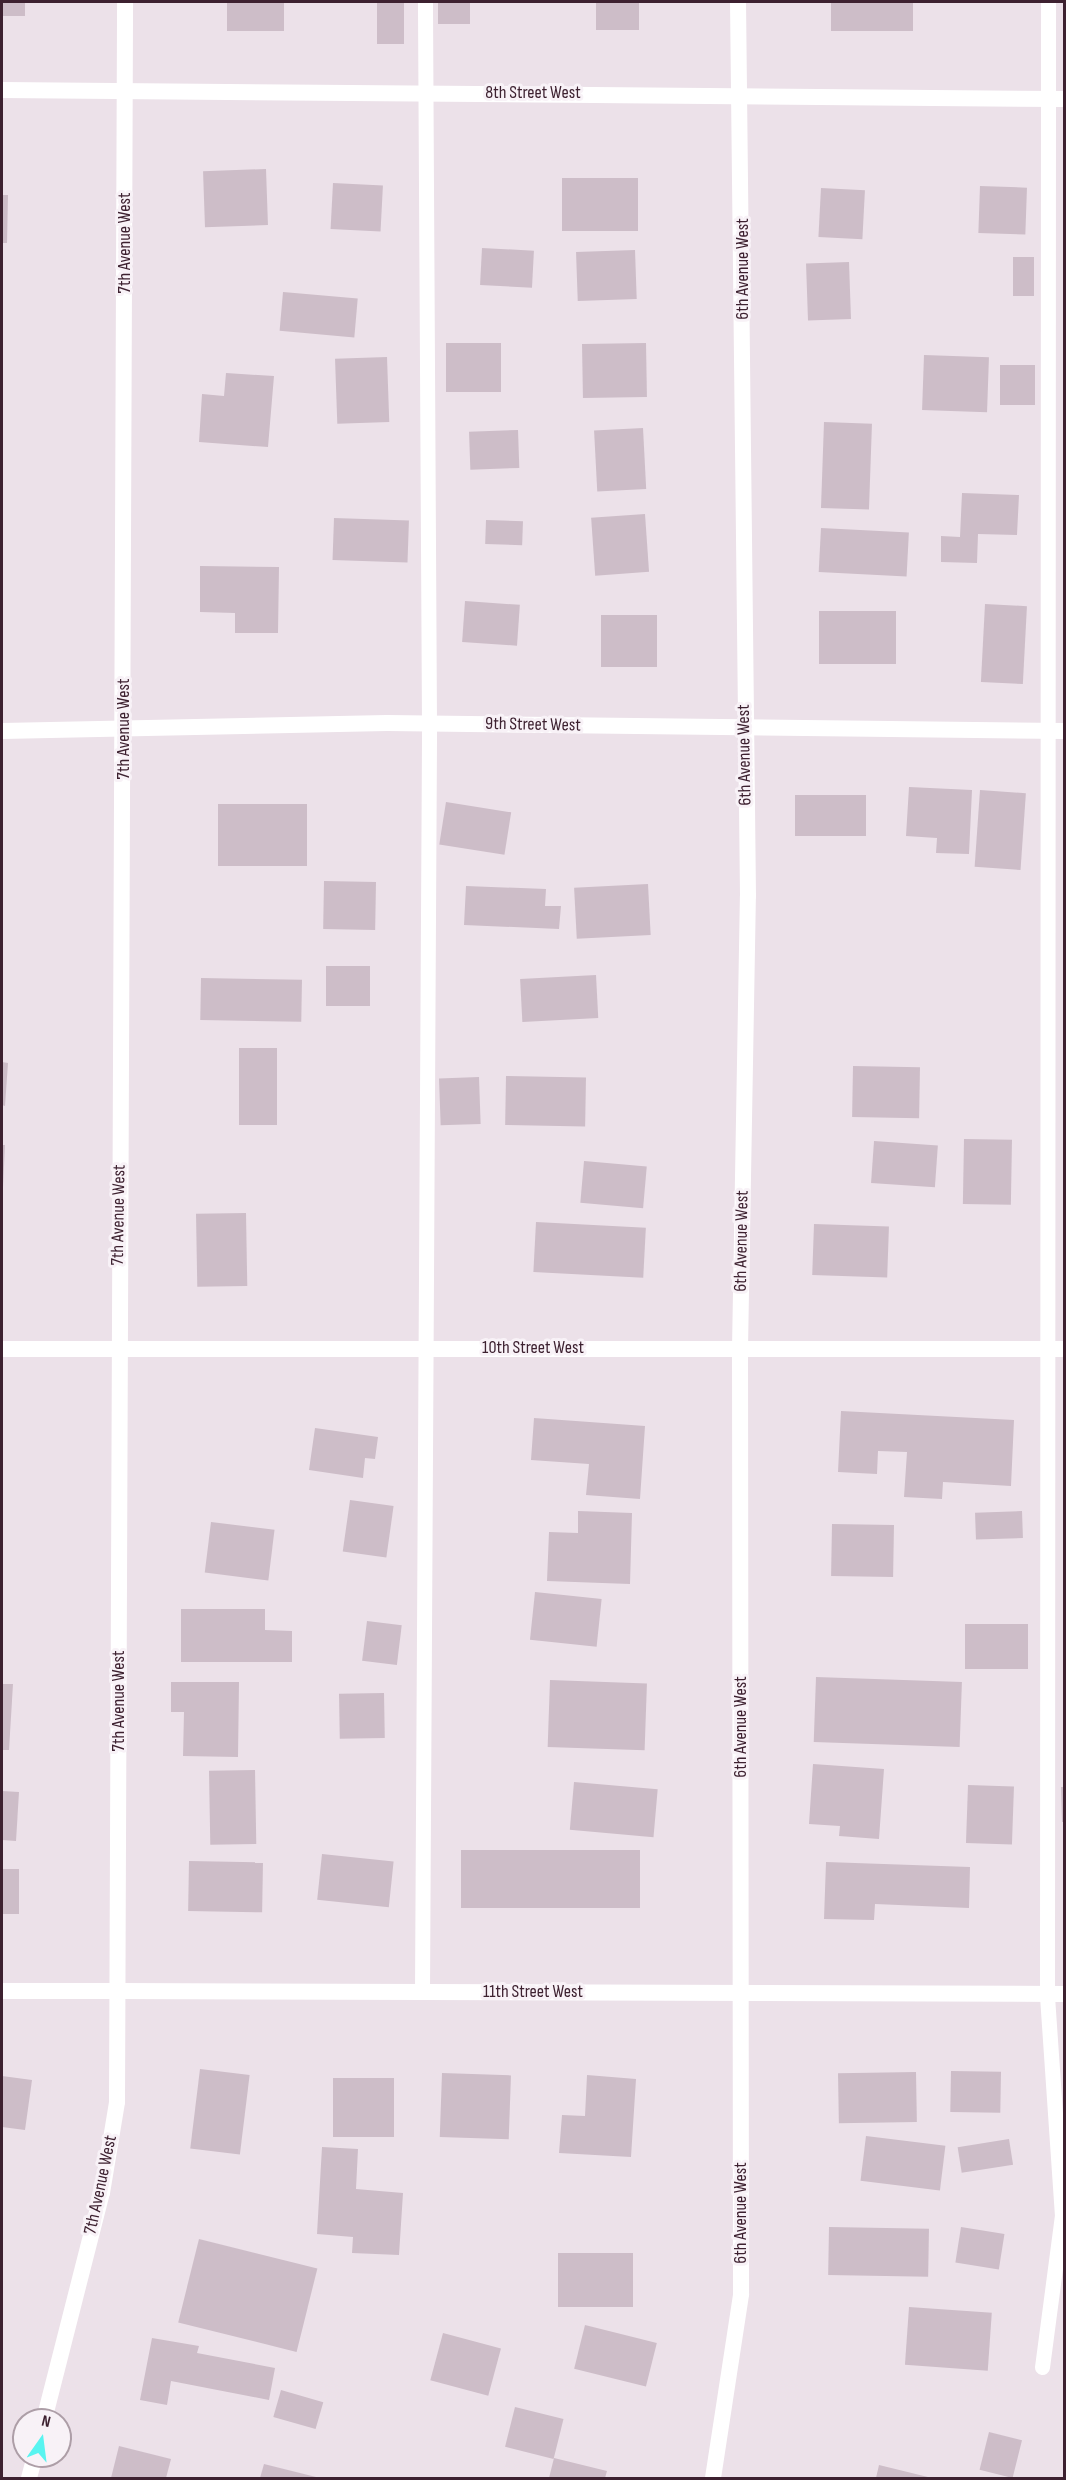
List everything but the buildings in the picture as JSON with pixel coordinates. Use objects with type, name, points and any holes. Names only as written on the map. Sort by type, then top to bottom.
[{"type":"street","name":"7th Avenue West","points":[[47,2408],[102,2193],[117,2102],[119,1991],[118,1349],[124,729],[125,2]]},
{"type":"street","name":"6th Avenue West","points":[[713,2478],[741,2294],[740,1349],[748,896],[744,729],[742,94],[738,2]]},
{"type":"street","name":"8th Street West","points":[[2,90],[742,94],[1056,99]]},
{"type":"street","name":"9th Street West","points":[[2,731],[429,724],[1057,731]]},
{"type":"street","name":"10th Street West","points":[[2,1349],[1057,1349]]},
{"type":"street","name":"11th Street West","points":[[2,1990],[1065,1994]]},
{"type":"lane","points":[[422,1992],[429,724],[425,2]]},
{"type":"lane","points":[[1042,2367],[1062,2216],[1047,1994],[1057,1349],[1056,99],[1048,2]]}]
